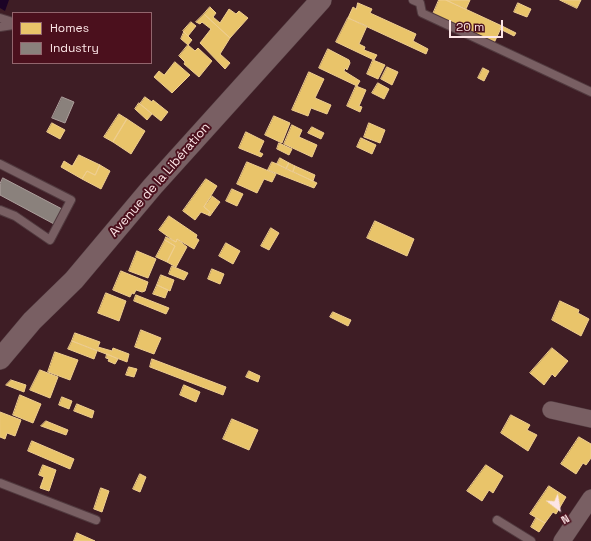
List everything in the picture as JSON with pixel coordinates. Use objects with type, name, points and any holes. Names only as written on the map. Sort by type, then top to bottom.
[{"type":"street","name":"Avenue de la Libération","points":[[0,359],[32,321],[74,280],[153,186],[321,0]]},
{"type":"street","points":[[551,410],[591,419]]},
{"type":"street","points":[[562,541],[591,498]]},
{"type":"lane","points":[[413,0],[420,3],[422,13],[591,92]]},
{"type":"lane","points":[[0,18],[12,24]]},
{"type":"lane","points":[[0,27],[12,24]]},
{"type":"lane","points":[[0,164],[71,200],[50,240],[15,216],[0,210]]},
{"type":"lane","points":[[0,483],[96,520]]},
{"type":"lane","points":[[497,520],[531,541]]},
{"type":"shaded area","points":[[0,0],[9,0],[5,11],[0,8]]},
{"type":"building: Homes","points":[[439,0],[446,0],[502,26],[494,43],[433,14]]},
{"type":"building: Homes","points":[[446,0],[470,0],[466,9]]},
{"type":"building: Homes","points":[[560,0],[581,0],[577,8]]},
{"type":"building: Homes","points":[[358,3],[372,9],[370,13],[416,34],[413,41],[428,49],[426,54],[348,18],[353,7],[356,9]]},
{"type":"building: Homes","points":[[518,3],[531,9],[527,17],[514,12]]},
{"type":"building: Homes","points":[[210,7],[216,13],[213,17],[220,23],[229,9],[236,14],[239,11],[248,18],[230,38],[204,14]]},
{"type":"building: Homes","points":[[204,14],[230,38],[220,54],[230,63],[225,69],[200,43],[211,29],[202,22],[200,24],[196,22]]},
{"type":"building: Homes","points":[[348,18],[367,26],[359,44],[365,47],[364,50],[377,55],[374,60],[336,42]]},
{"type":"building: Homes","points":[[191,22],[196,26],[188,36],[183,31]]},
{"type":"building: Homes","points":[[502,26],[516,33],[514,36],[500,29]]},
{"type":"building: Homes","points":[[184,32],[192,40],[188,45],[181,39]]},
{"type":"building: Homes","points":[[188,45],[195,51],[198,48],[212,61],[199,77],[184,64],[185,62],[179,56]]},
{"type":"building: Homes","points":[[328,49],[349,60],[350,63],[347,70],[345,68],[344,71],[360,81],[357,86],[319,68]]},
{"type":"building: Homes","points":[[373,60],[385,65],[378,79],[367,74]]},
{"type":"building: Homes","points":[[175,62],[190,75],[172,93],[154,77],[159,71],[164,75]]},
{"type":"building: Homes","points":[[387,67],[398,72],[392,85],[381,79]]},
{"type":"building: Homes","points":[[483,68],[489,71],[484,81],[478,78]]},
{"type":"building: Homes","points":[[309,72],[324,79],[315,98],[331,105],[327,114],[311,108],[308,116],[292,110]]},
{"type":"building: Homes","points":[[378,83],[389,89],[384,99],[372,93]]},
{"type":"building: Homes","points":[[356,86],[366,90],[359,106],[362,107],[360,112],[347,106]]},
{"type":"building: Homes","points":[[145,97],[152,102],[153,100],[168,112],[161,121],[140,104]]},
{"type":"building: Homes","points":[[139,103],[152,114],[147,120],[135,109]]},
{"type":"building: Homes","points":[[119,114],[127,119],[113,142],[104,137]]},
{"type":"building: Homes","points":[[274,116],[290,123],[282,143],[265,135]]},
{"type":"building: Homes","points":[[127,119],[145,131],[131,154],[113,142]]},
{"type":"building: Homes","points":[[52,123],[65,130],[60,139],[47,132]]},
{"type":"building: Homes","points":[[369,123],[385,130],[380,143],[364,137]]},
{"type":"building: Homes","points":[[292,125],[302,130],[299,137],[317,145],[312,157],[284,144]]},
{"type":"building: Homes","points":[[312,127],[324,133],[321,139],[308,133]]},
{"type":"building: Homes","points":[[246,132],[264,141],[259,152],[263,154],[261,157],[239,148]]},
{"type":"building: Homes","points":[[361,138],[376,145],[372,154],[357,147]]},
{"type":"building: Homes","points":[[279,143],[292,149],[289,155],[277,149]]},
{"type":"building: Homes","points":[[79,155],[100,165],[95,175],[87,171],[82,179],[61,167],[64,161],[72,166]]},
{"type":"building: Homes","points":[[280,158],[289,163],[286,169],[277,164]]},
{"type":"building: Homes","points":[[247,162],[276,174],[272,182],[264,179],[257,193],[237,184]]},
{"type":"building: Homes","points":[[272,162],[317,183],[314,188],[268,170]]},
{"type":"building: Homes","points":[[289,163],[295,166],[293,172],[286,169]]},
{"type":"building: Homes","points":[[100,165],[110,171],[101,189],[82,179],[87,171],[95,175]]},
{"type":"building: Homes","points":[[295,166],[315,175],[313,181],[293,172]]},
{"type":"building: Homes","points":[[206,179],[217,186],[204,207],[210,212],[208,215],[201,212],[195,220],[183,211]]},
{"type":"building: Homes","points":[[232,189],[243,194],[237,206],[226,201]]},
{"type":"building: Homes","points":[[212,196],[220,202],[210,216],[208,215],[210,212],[204,207]]},
{"type":"building: Homes","points":[[169,216],[197,235],[196,238],[199,240],[194,249],[177,239],[176,242],[174,241],[159,230]]},
{"type":"building: Homes","points":[[375,221],[414,239],[407,256],[367,238]]},
{"type":"building: Homes","points":[[271,228],[279,233],[269,250],[261,246]]},
{"type":"building: Homes","points":[[166,237],[176,242],[177,239],[187,247],[176,267],[167,262],[175,246],[165,240]]},
{"type":"building: Homes","points":[[165,240],[175,246],[167,262],[156,257]]},
{"type":"building: Homes","points":[[226,243],[240,251],[233,264],[219,256]]},
{"type":"building: Homes","points":[[137,251],[156,259],[148,278],[129,271]]},
{"type":"building: Homes","points":[[172,266],[188,273],[184,280],[169,274]]},
{"type":"building: Homes","points":[[212,269],[224,274],[220,284],[208,279]]},
{"type":"building: Homes","points":[[121,271],[148,282],[145,291],[142,292],[136,290],[130,297],[113,290]]},
{"type":"building: Homes","points":[[161,275],[174,280],[170,291],[157,285]]},
{"type":"building: Homes","points":[[157,285],[168,290],[165,298],[153,294]]},
{"type":"building: Homes","points":[[106,293],[126,301],[119,321],[98,313]]},
{"type":"building: Homes","points":[[136,295],[169,308],[166,314],[134,301]]},
{"type":"building: Homes","points":[[560,301],[579,310],[578,313],[589,319],[581,336],[552,320]]},
{"type":"building: Homes","points":[[333,312],[351,320],[348,326],[330,317]]},
{"type":"building: Homes","points":[[141,330],[161,338],[154,354],[135,347]]},
{"type":"building: Homes","points":[[75,333],[100,342],[98,347],[112,351],[113,348],[129,354],[127,362],[72,341]]},
{"type":"building: Homes","points":[[72,341],[97,351],[94,359],[68,349]]},
{"type":"building: Homes","points":[[552,348],[568,361],[555,377],[552,374],[544,385],[530,373]]},
{"type":"building: Homes","points":[[55,352],[78,360],[70,380],[48,372]]},
{"type":"building: Homes","points":[[107,354],[118,359],[115,364],[108,361],[109,359],[106,358]]},
{"type":"building: Homes","points":[[152,359],[226,387],[223,395],[150,367]]},
{"type":"building: Homes","points":[[129,367],[137,369],[134,377],[126,375]]},
{"type":"building: Homes","points":[[40,370],[58,377],[50,398],[30,390]]},
{"type":"building: Homes","points":[[249,371],[260,376],[258,382],[246,377]]},
{"type":"building: Homes","points":[[11,380],[26,385],[24,392],[6,385]]},
{"type":"building: Homes","points":[[184,385],[200,392],[196,402],[180,395]]},
{"type":"building: Homes","points":[[20,395],[41,404],[33,423],[13,415]]},
{"type":"building: Homes","points":[[62,397],[72,401],[69,409],[59,405]]},
{"type":"building: Homes","points":[[77,404],[94,411],[92,418],[74,411]]},
{"type":"building: Homes","points":[[0,412],[21,420],[15,436],[7,433],[5,439],[0,437]]},
{"type":"building: Homes","points":[[511,415],[530,425],[527,430],[537,435],[528,451],[501,433]]},
{"type":"building: Homes","points":[[232,419],[258,430],[249,450],[223,439]]},
{"type":"building: Homes","points":[[46,421],[68,430],[66,435],[41,426]]},
{"type":"building: Homes","points":[[579,437],[591,444],[591,458],[586,465],[583,463],[576,474],[561,464]]},
{"type":"building: Homes","points":[[32,441],[74,459],[70,469],[28,451]]},
{"type":"building: Homes","points":[[43,465],[56,470],[49,491],[40,488],[44,477],[39,475]]},
{"type":"building: Homes","points":[[486,465],[503,476],[493,493],[489,490],[482,501],[467,491]]},
{"type":"building: Homes","points":[[140,474],[146,477],[140,492],[133,489]]},
{"type":"building: Homes","points":[[549,486],[566,497],[556,514],[553,512],[545,523],[530,514]]},
{"type":"building: Homes","points":[[101,488],[109,491],[102,512],[94,509]]},
{"type":"building: Homes","points":[[536,518],[545,523],[539,532],[531,527]]},
{"type":"building: Homes","points":[[77,533],[95,541],[74,541]]},
{"type":"building: Industry","points":[[62,97],[74,102],[65,123],[52,118]]},
{"type":"building: Industry","points":[[3,178],[62,209],[54,224],[0,195],[0,184]]}]
